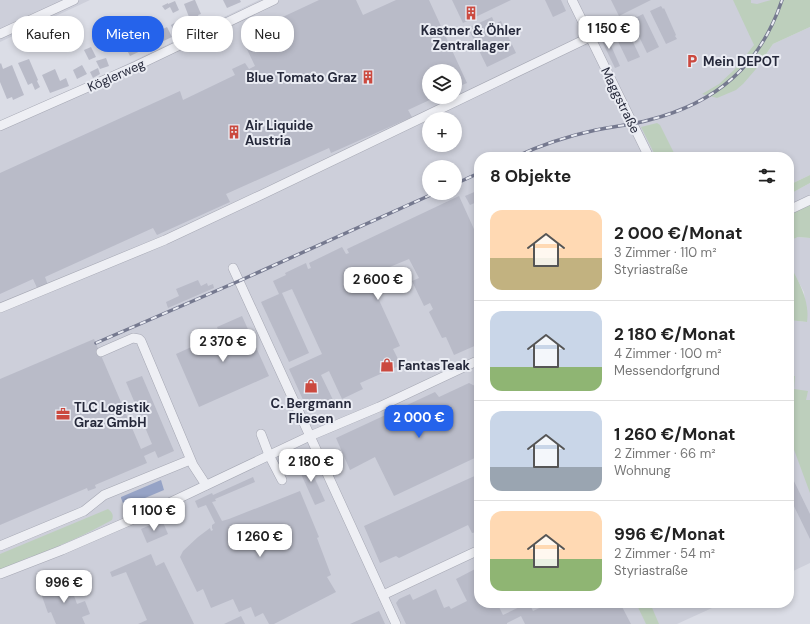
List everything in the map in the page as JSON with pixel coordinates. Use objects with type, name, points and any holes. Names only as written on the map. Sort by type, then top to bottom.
[{"type":"street","points":[[0,34],[74,0]]},
{"type":"street","name":"Köglerweg","points":[[0,126],[136,66],[274,0]]},
{"type":"street","name":"Maggstraße","points":[[572,0],[647,152]]},
{"type":"street","points":[[0,308],[165,240],[282,186],[590,37]]},
{"type":"street","points":[[794,208],[810,200]]},
{"type":"street","points":[[233,268],[396,624]]},
{"type":"street","points":[[101,352],[133,338],[141,341],[190,460],[206,485]]},
{"type":"street","points":[[0,574],[62,550],[164,506],[310,436],[379,407],[474,362]]},
{"type":"street","points":[[261,434],[269,455],[282,480]]},
{"type":"street","points":[[0,546],[84,511],[104,495],[190,460]]},
{"type":"street","points":[[383,595],[474,552]]},
{"type":"shaded area","points":[[0,0],[90,0],[56,16],[12,16],[12,36],[0,42]]},
{"type":"shaded area","points":[[259,0],[785,0],[756,69],[773,44],[810,27],[810,175],[794,183],[794,152],[474,152],[474,608],[712,608],[677,624],[0,624],[0,122],[88,83],[152,52],[164,52],[164,46],[172,42],[172,52],[233,52],[233,16],[226,16]]},
{"type":"shaded area","points":[[810,183],[810,200],[794,208],[794,192]]},
{"type":"shaded area","points":[[798,237],[810,238],[810,400],[806,400],[794,389],[794,321],[807,322],[804,292],[794,273],[794,239]]},
{"type":"shaded area","points":[[794,444],[810,478],[810,563],[794,571]]},
{"type":"green space","points":[[733,0],[751,0],[751,3],[757,4],[771,0],[810,0],[810,27],[773,44],[756,69],[743,84],[736,90],[717,98],[702,94],[719,84],[734,70],[754,45]]},
{"type":"green space","points":[[657,123],[660,125],[674,152],[654,152],[641,127]]},
{"type":"green space","points":[[810,175],[810,183],[794,192],[794,183]]},
{"type":"green space","points":[[810,200],[810,238],[798,237],[794,239],[794,208]]},
{"type":"green space","points":[[794,273],[805,299],[807,307],[807,322],[794,321]]},
{"type":"green space","points":[[794,389],[808,391],[806,400],[810,400],[810,493],[794,450]]},
{"type":"green space","points":[[108,509],[111,511],[113,517],[112,520],[35,556],[0,570],[0,554]]},
{"type":"green space","points":[[638,608],[652,608],[659,624],[646,624]]},
{"type":"water","points":[[161,480],[164,490],[124,506],[121,497]]},
{"type":"building","points":[[195,0],[201,14],[198,16],[189,16],[184,4]]},
{"type":"building","points":[[223,0],[240,0],[241,2],[227,8]]},
{"type":"building","name":"Air Liquide Austria","points":[[319,0],[356,0],[363,15],[396,0],[429,0],[458,64],[422,64],[422,104],[408,110],[412,117],[331,153],[329,148],[226,194],[230,202],[157,235],[153,228],[45,277],[48,285],[38,290],[33,279],[0,294],[0,173],[180,91],[183,100],[235,75],[232,69],[245,63],[249,69],[255,66],[248,52],[294,52],[294,16],[285,16]]},
{"type":"building","name":"Kastner & Öhler Zentrallager","points":[[452,0],[511,0],[463,23]]},
{"type":"building","points":[[545,0],[561,0],[566,11],[553,17]]},
{"type":"building","points":[[611,0],[651,0],[619,16]]},
{"type":"building","points":[[175,1],[179,10],[173,13],[170,7],[165,10],[162,6],[168,3]]},
{"type":"building","points":[[661,6],[663,9],[664,8],[677,39],[666,44],[650,11]]},
{"type":"building","points":[[643,14],[659,47],[647,53],[631,20]]},
{"type":"building","points":[[492,17],[495,24],[501,21],[516,53],[487,67],[468,28]]},
{"type":"building","points":[[624,23],[640,57],[628,62],[612,29]]},
{"type":"building","points":[[167,27],[172,37],[164,41],[164,28]]},
{"type":"building","points":[[605,32],[620,66],[615,68],[599,35]]},
{"type":"building","points":[[91,47],[92,52],[96,57],[89,60],[84,50]]},
{"type":"building","points":[[128,52],[138,52],[130,56]]},
{"type":"building","points":[[106,58],[109,66],[100,69],[96,61]]},
{"type":"building","points":[[29,59],[40,87],[35,90],[32,83],[28,85],[18,63]]},
{"type":"building","points":[[1,63],[3,69],[12,65],[24,95],[13,100],[12,97],[7,99],[0,82]]},
{"type":"building","points":[[82,65],[87,74],[77,79],[73,70]]},
{"type":"building","points":[[98,68],[100,74],[93,78],[90,72]]},
{"type":"building","points":[[55,69],[60,81],[66,78],[69,86],[50,93],[42,75]]},
{"type":"building","name":"Air Liquide Austria","points":[[462,72],[467,83],[462,85]]},
{"type":"building","points":[[474,192],[474,203],[470,205],[465,196]]},
{"type":"building","points":[[451,200],[461,200],[474,229],[474,346],[454,355],[446,337],[442,338],[429,312],[433,309],[430,303],[424,306],[412,281],[419,278],[409,259],[368,276],[400,346],[393,349],[401,365],[360,383],[363,389],[342,399],[329,371],[321,375],[334,402],[309,413],[289,369],[322,354],[292,289],[282,293],[309,353],[289,362],[261,302],[279,294],[273,281],[286,275],[285,273],[306,263],[308,269],[311,268],[309,263],[342,247],[346,254],[349,253],[347,249]]},
{"type":"building","points":[[198,280],[201,286],[207,283],[208,286],[213,284],[214,288],[168,308],[166,302],[179,296],[176,289]]},
{"type":"building","points":[[242,316],[269,376],[199,407],[176,354],[220,334],[217,327]]},
{"type":"building","name":"TLC Logistik Graz GmbH","points":[[94,339],[141,449],[152,444],[126,382],[142,376],[174,451],[158,458],[155,451],[144,456],[147,463],[95,485],[96,488],[88,491],[87,488],[0,525],[0,379]]},
{"type":"building","points":[[469,383],[474,386],[474,458],[394,496],[375,457],[350,470],[336,438],[435,392],[439,397]]},
{"type":"building","points":[[307,461],[325,501],[315,505],[297,465]]},
{"type":"building","points":[[474,476],[474,533],[472,533],[468,525],[399,558],[396,556],[380,563],[364,526]]},
{"type":"building","points":[[253,477],[255,482],[215,499],[216,501],[212,502],[222,521],[300,491],[319,537],[317,538],[331,575],[327,577],[336,592],[274,624],[269,624],[263,613],[255,617],[251,607],[239,612],[233,599],[211,608],[203,589],[197,592],[180,557],[183,551],[198,537],[210,528],[211,531],[213,530],[212,525],[215,523],[206,505],[198,508],[195,501],[212,493],[213,495]]},
{"type":"building","points":[[794,481],[810,514],[810,539],[794,506]]},
{"type":"building","points":[[162,520],[168,534],[147,543],[141,529]]},
{"type":"building","points":[[151,554],[156,566],[164,562],[194,624],[138,624],[147,620],[126,572],[112,577],[110,572]]},
{"type":"building","points":[[474,570],[474,608],[500,608],[503,615],[518,608],[532,608],[533,611],[539,608],[623,608],[631,624],[525,624],[521,616],[507,624],[406,624],[396,603],[399,599],[410,594],[413,600],[436,589],[444,608],[449,606],[451,609],[467,601],[456,579]]},
{"type":"building","points":[[68,579],[77,604],[85,601],[90,614],[82,617],[85,624],[56,624],[51,612],[48,613],[40,590]]},
{"type":"building","points":[[379,611],[385,624],[350,624]]},
{"type":"building","points":[[241,616],[245,624],[224,624]]},
{"type":"railway","points":[[528,152],[575,135],[643,122],[673,113],[715,92],[748,62],[761,44],[773,23],[782,0]]},
{"type":"railway","points":[[462,181],[474,175]]},
{"type":"railway","points":[[96,343],[422,199]]},
{"type":"place","name":"Kastner & Öhler Zentrallager","points":[[471,13]]},
{"type":"place","name":"Mein DEPOT","points":[[692,61]]},
{"type":"place","name":"Blue Tomato Graz","points":[[368,77]]},
{"type":"place","name":"Air Liquide Austria","points":[[234,132]]},
{"type":"place","name":"FantasTeak","points":[[387,365]]},
{"type":"place","name":"C. Bergmann Fliesen","points":[[311,386]]},
{"type":"place","name":"TLC Logistik Graz GmbH","points":[[63,414]]}]
